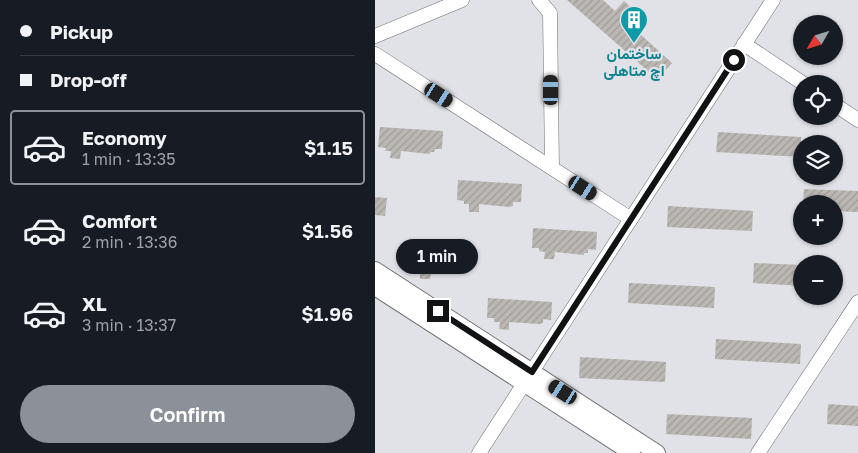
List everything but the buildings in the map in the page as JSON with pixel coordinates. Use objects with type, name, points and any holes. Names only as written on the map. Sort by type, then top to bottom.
[{"type":"street","points":[[375,36],[462,0]]},
{"type":"street","points":[[539,0],[550,13],[551,168]]},
{"type":"street","points":[[479,453],[773,0]]},
{"type":"street","points":[[745,44],[793,77]]},
{"type":"street","points":[[375,54],[631,219]]},
{"type":"street","points":[[843,110],[858,120]]},
{"type":"street","points":[[375,270],[632,453]]},
{"type":"street","points":[[375,287],[657,453]]},
{"type":"street","points":[[758,453],[858,302]]},
{"type":"place","name":"ساختمان اچ متاهلی","points":[[634,44]]},
{"type":"route","points":[[438,311],[532,372],[734,60]]}]
